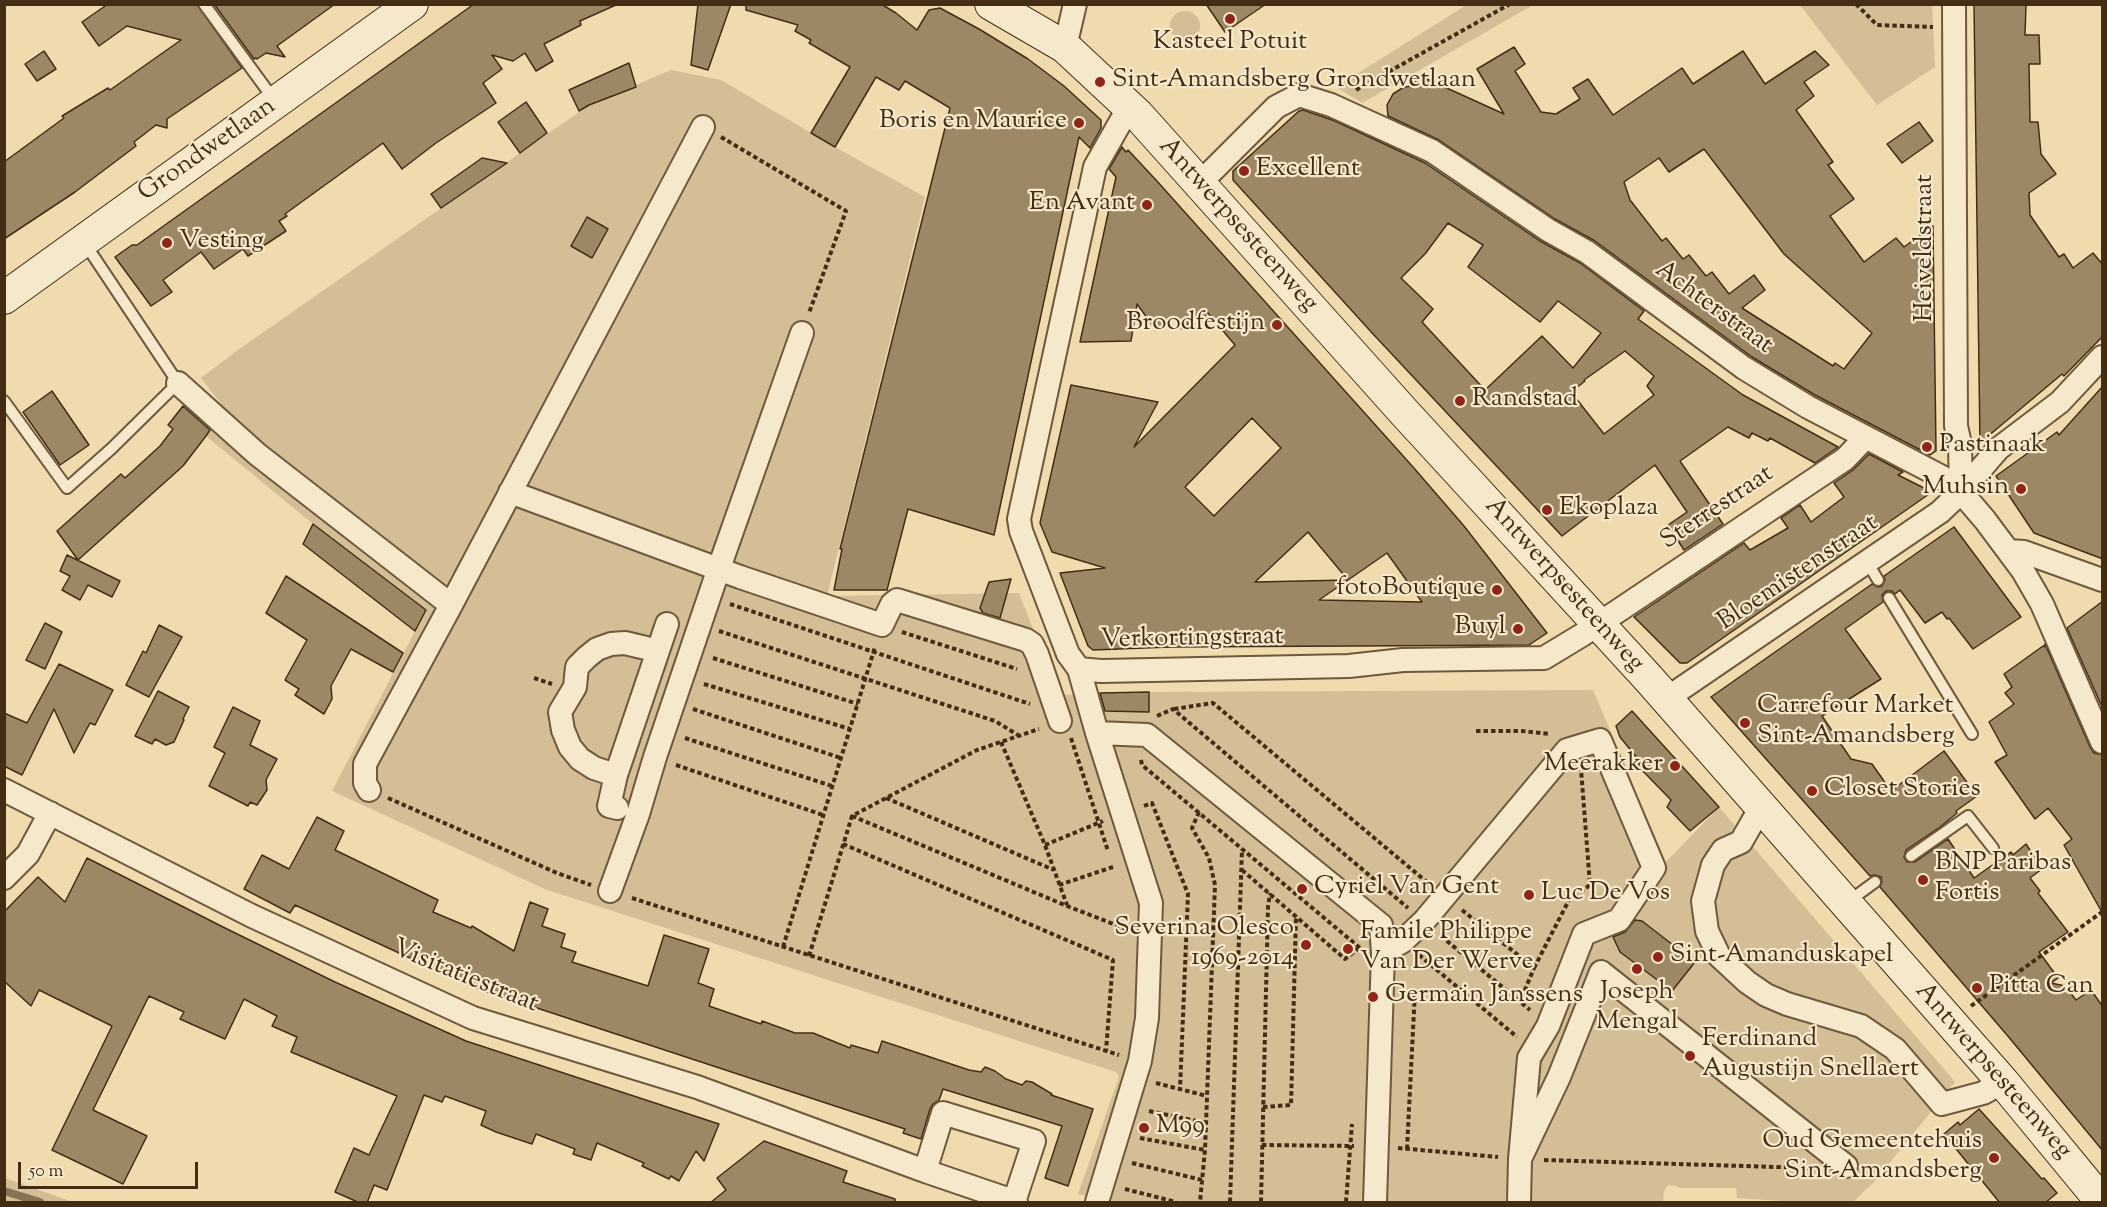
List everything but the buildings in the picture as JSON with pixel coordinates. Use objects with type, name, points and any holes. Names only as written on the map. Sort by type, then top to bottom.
[{"type":"main road","name":"Grondwetlaan","points":[[4,298],[412,4]]},
{"type":"main road","name":"Antwerpsesteenweg","points":[[991,4],[1065,47],[1129,107],[1666,699],[2003,1082],[2102,1203]]},
{"type":"street","points":[[1065,47],[1075,4]]},
{"type":"street","name":"Heiveldstraat","points":[[1954,4],[1956,426],[1960,444],[1961,492]]},
{"type":"street","name":"Achterstraat","points":[[1199,184],[1276,107],[1299,95],[1331,105],[1432,151],[1548,230],[1587,252],[1744,368],[1808,407],[1942,477],[1961,492],[2009,551],[2042,604],[2103,742]]},
{"type":"street","name":"Verkortingstraat","points":[[1129,107],[1095,167],[1019,519],[1021,531],[1068,654],[1079,669],[1101,671],[1337,666],[1403,660],[1544,658],[1563,648],[1598,623]]},
{"type":"street","points":[[369,790],[365,783],[365,764],[704,127]]},
{"type":"street","points":[[629,811],[609,806],[612,773],[650,726],[674,703],[802,333]]},
{"type":"street","name":"Bloemistenstraat","points":[[1666,699],[1873,571],[1961,492],[1998,449],[2060,402],[2103,357]]},
{"type":"street","points":[[178,383],[257,454],[451,605]]},
{"type":"street","name":"Sterrestraat","points":[[1598,623],[1845,459],[1865,438]]},
{"type":"street","points":[[510,492],[740,577],[882,625],[891,604],[897,600],[1016,636],[1032,644],[1057,714]]},
{"type":"street","points":[[2009,551],[2024,552],[2103,580]]},
{"type":"street","points":[[610,891],[629,811],[655,758],[650,726],[653,650],[667,624]]},
{"type":"street","points":[[612,773],[594,768],[580,759],[570,747],[562,730],[560,712],[575,687],[577,667],[597,649],[611,644],[625,643],[653,650]]},
{"type":"street","points":[[1079,669],[1151,903],[1147,1018],[1140,1061],[1097,1203]]},
{"type":"street","points":[[1098,733],[1147,735],[1381,925],[1383,953],[1375,1203]]},
{"type":"street","points":[[1383,953],[1403,941],[1424,921],[1567,750],[1600,740],[1654,868],[1619,920],[1584,934],[1548,1026],[1529,1058],[1520,1159],[1519,1203]]},
{"type":"street","name":"Visitatiestraat","points":[[4,790],[252,916],[473,1018],[697,1087],[925,1171],[1015,1202],[1034,1141],[943,1113],[925,1171]]},
{"type":"street","points":[[1761,807],[1741,842],[1723,849],[1713,866],[1703,901],[1707,931],[1719,956],[1747,982],[1766,995],[1787,1004],[1861,1026],[1895,1049],[1942,1104],[1983,1093],[2003,1082]]},
{"type":"street","points":[[4,878],[28,854],[50,813]]},
{"type":"street","points":[[1520,1159],[1559,1077],[1601,972],[1846,1167]]},
{"type":"street","points":[[1529,1058],[1559,1077]]},
{"type":"lane","points":[[204,4],[276,103]]},
{"type":"lane","points":[[4,401],[67,488],[111,449],[178,383],[83,240]]},
{"type":"lane","points":[[1889,598],[1972,735]]},
{"type":"lane","points":[[1911,856],[1968,816],[1993,848]]},
{"type":"lane","points":[[1845,903],[1875,882]]},
{"type":"path","points":[[1331,105],[1510,4]]},
{"type":"path","points":[[1856,4],[1877,25],[1955,27]]},
{"type":"path","points":[[704,127],[846,211],[802,333]]},
{"type":"path","points":[[710,597],[1057,714],[1065,720],[1109,856]]},
{"type":"path","points":[[700,625],[994,721],[1018,736]]},
{"type":"path","points":[[783,947],[882,625],[1045,678]]},
{"type":"path","points":[[692,651],[858,704]]},
{"type":"path","points":[[683,677],[850,729]]},
{"type":"path","points":[[674,703],[841,758]]},
{"type":"path","points":[[1383,953],[1369,953],[1360,947],[1142,765],[1134,734],[1160,714],[1173,709],[1213,703],[1534,968]]},
{"type":"path","points":[[1173,709],[1548,1026]]},
{"type":"path","points":[[809,956],[852,816],[977,750],[1018,736],[1057,714]]},
{"type":"path","points":[[650,726],[832,786]]},
{"type":"path","points":[[1476,731],[1522,731],[1566,736],[1580,746],[1590,885],[1569,900],[1534,968],[1520,1002]]},
{"type":"path","points":[[1001,742],[1045,845],[1067,906]]},
{"type":"path","points":[[655,758],[823,815]]},
{"type":"path","points":[[369,790],[557,873],[1140,1061]]},
{"type":"path","points":[[886,798],[1054,870]]},
{"type":"path","points":[[1199,812],[1192,828],[1209,858],[1215,885],[1205,1150],[1200,1203]]},
{"type":"path","points":[[1045,845],[1122,813]]},
{"type":"path","points":[[852,816],[1067,906],[1134,931],[1131,921]]},
{"type":"path","points":[[843,844],[1113,960],[1106,1051]]},
{"type":"path","points":[[1230,1203],[1242,849]]},
{"type":"path","points":[[1059,885],[1113,867],[1116,877]]},
{"type":"path","points":[[1242,870],[1345,959],[1360,947]]},
{"type":"path","points":[[1261,1203],[1270,893]]},
{"type":"path","points":[[1950,1021],[2103,912]]},
{"type":"path","points":[[1263,1107],[1291,1104],[1296,918]]},
{"type":"path","points":[[1422,957],[1519,1039],[1529,1058]]},
{"type":"path","points":[[1407,1149],[1415,992]]},
{"type":"path","points":[[1180,1090],[1207,1096]]},
{"type":"path","points":[[1128,1106],[1206,1123]]},
{"type":"path","points":[[1119,1134],[1205,1150]]},
{"type":"path","points":[[1520,1159],[1813,1168],[1827,1152]]},
{"type":"path","points":[[1110,1163],[1202,1180]]},
{"type":"path","points":[[1110,1163],[1119,1186],[1176,1203]]},
{"type":"shaded area","points":[[1468,4],[1533,5],[1362,103],[1336,87]]},
{"type":"shaded area","points":[[1800,5],[1932,5],[1935,67],[1877,105]]},
{"type":"shaded area","points":[[1185,11],[1196,15],[1200,26],[1196,37],[1185,41],[1174,37],[1170,26],[1174,15]]},
{"type":"shaded area","points":[[671,70],[721,80],[925,197],[827,596],[1019,593],[1059,695],[1149,692],[1593,690],[1666,862],[1719,807],[1955,1082],[1874,1182],[1853,1202],[1799,1202],[1737,1198],[1736,1188],[1678,1188],[1668,1185],[1664,1191],[1663,1202],[1113,1202],[1078,1194],[1119,1077],[1116,1072],[547,890],[332,791],[426,610],[313,524],[206,436],[214,423],[213,415],[221,404],[201,378],[589,105]]},
{"type":"shaded area","points":[[5,1178],[73,1202],[5,1202]]},
{"type":"waterway","points":[[4,1191],[40,1202]]},
{"type":"place","name":"Kasteel Potuit","points":[[1230,19]]},
{"type":"place","name":"Sint-Amandsberg Grondwetlaan","points":[[1100,82]]},
{"type":"place","name":"Boris en Maurice","points":[[1079,123]]},
{"type":"place","name":"Excellent","points":[[1244,171]]},
{"type":"place","name":"En Avant","points":[[1147,205]]},
{"type":"place","name":"Vesting","points":[[167,243]]},
{"type":"place","name":"Broodfestijn","points":[[1277,325]]},
{"type":"place","name":"Randstad","points":[[1460,401]]},
{"type":"place","name":"Pastinaak","points":[[1927,447]]},
{"type":"place","name":"Muhsin","points":[[2021,489]]},
{"type":"place","name":"Ekoplaza","points":[[1547,510]]},
{"type":"place","name":"fotoBoutique","points":[[1497,590]]},
{"type":"place","name":"Buyl","points":[[1518,629]]},
{"type":"place","name":"Carrefour Market Sint-Amandsberg","points":[[1745,723]]},
{"type":"place","name":"Meerakker","points":[[1675,766]]},
{"type":"place","name":"Closet Stories","points":[[1812,791]]},
{"type":"place","name":"BNP Paribas Fortis","points":[[1923,880]]},
{"type":"place","name":"Cyriel Van Gent","points":[[1302,889]]},
{"type":"place","name":"Luc De Vos","points":[[1529,895]]},
{"type":"place","name":"Severina Olesco 1969-2014","points":[[1306,945]]},
{"type":"place","name":"Famile Philippe Van Der Werve","points":[[1348,949]]},
{"type":"place","name":"Sint-Amanduskapel","points":[[1658,957]]},
{"type":"place","name":"Joseph Mengal","points":[[1637,969]]},
{"type":"place","name":"Pitta Can","points":[[1977,988]]},
{"type":"place","name":"Germain Janssens","points":[[1373,997]]},
{"type":"place","name":"Ferdinand Augustijn Snellaert","points":[[1690,1056]]},
{"type":"place","name":"M99","points":[[1144,1128]]},
{"type":"place","name":"Oud Gemeentehuis Sint-Amandsberg","points":[[1994,1158]]}]
